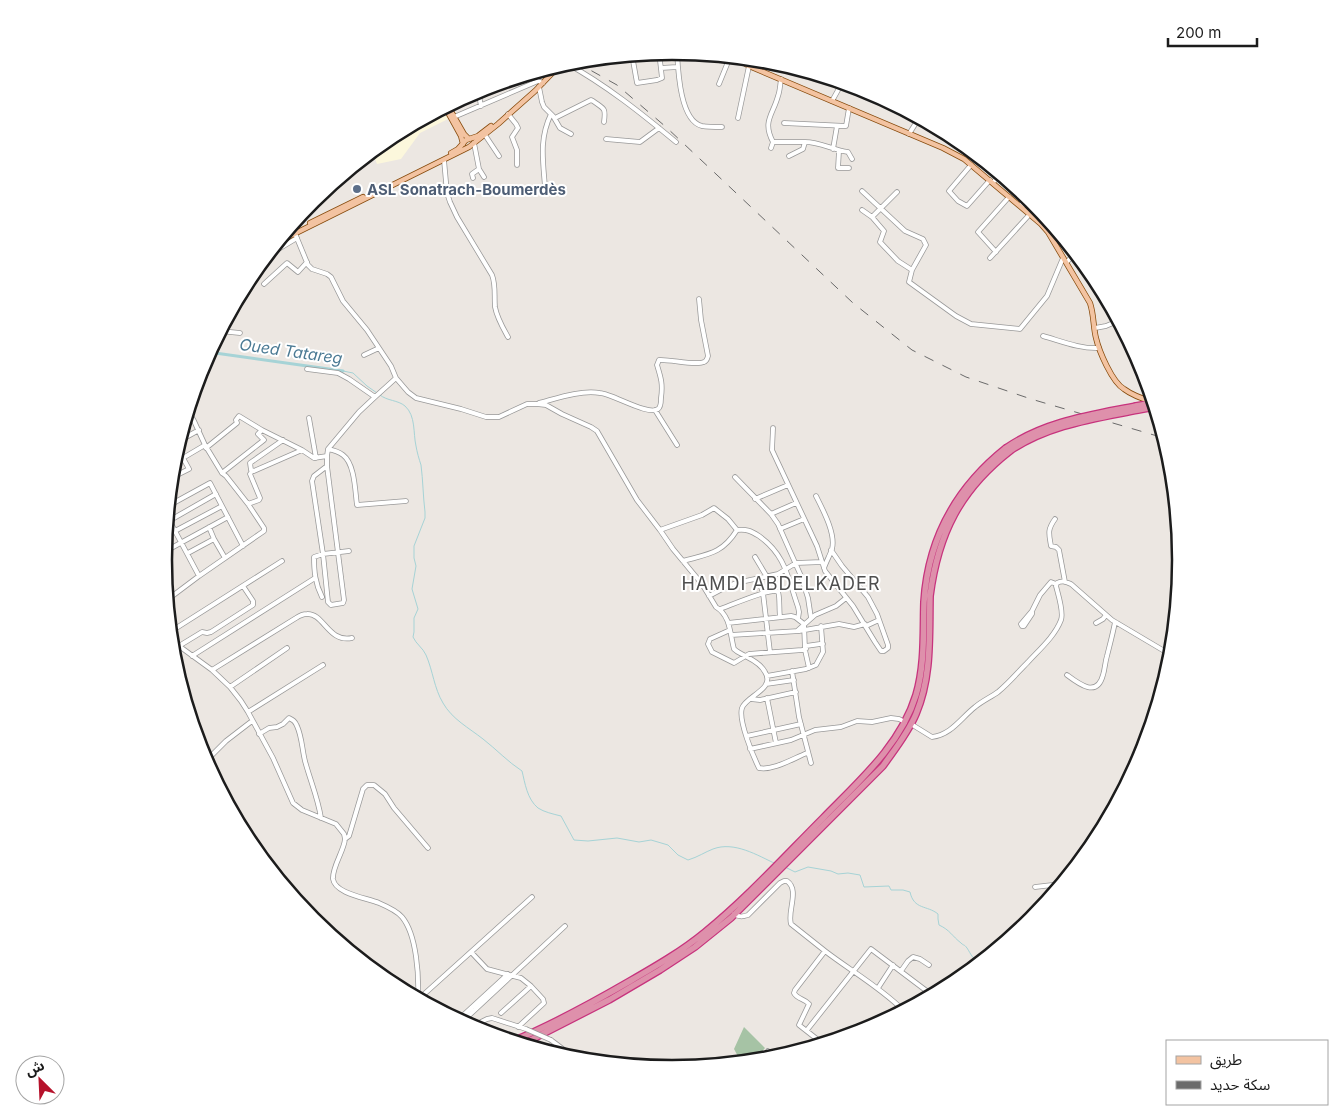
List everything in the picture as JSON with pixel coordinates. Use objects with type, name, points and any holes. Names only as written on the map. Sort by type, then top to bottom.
[{"type":"highway","points":[[1137,408],[1146,404]]},
{"type":"highway","points":[[534,1040],[660,970],[718,929],[883,766],[902,740],[916,694],[921,673],[926,587],[938,536],[949,513],[965,488],[983,468],[1029,434],[1053,424],[1078,418],[1147,407]]},
{"type":"highway","points":[[523,1037],[606,995],[674,954],[706,931],[742,898],[867,772],[908,723]]},
{"type":"main road","points":[[750,66],[964,159],[1040,222]]},
{"type":"main road","points":[[291,236],[466,149],[507,116],[550,75]]},
{"type":"main road","points":[[449,112],[466,149]]},
{"type":"main road","points":[[450,112],[464,135],[473,144]]},
{"type":"main road","points":[[289,238],[442,158],[456,150],[463,142],[479,135],[507,116]]},
{"type":"main road","points":[[1044,227],[1090,303],[1101,355],[1110,372],[1122,388],[1145,399]]},
{"type":"street","points":[[633,62],[637,83],[662,78],[660,60]]},
{"type":"street","points":[[677,60],[682,95],[692,120],[701,126],[722,127]]},
{"type":"street","points":[[719,84],[728,63]]},
{"type":"street","points":[[738,118],[749,66]]},
{"type":"street","points":[[661,68],[677,67]]},
{"type":"street","points":[[577,69],[607,88],[676,142]]},
{"type":"street","points":[[773,142],[768,134],[768,120],[778,97],[781,80]]},
{"type":"street","points":[[454,117],[538,81],[541,85],[544,107],[555,118],[560,128],[571,134]]},
{"type":"street","points":[[832,101],[838,89]]},
{"type":"street","points":[[480,98],[482,106]]},
{"type":"street","points":[[555,118],[589,101],[593,101],[604,109],[604,122]]},
{"type":"street","points":[[784,123],[846,126],[849,108]]},
{"type":"street","points":[[545,187],[542,143],[547,121],[551,114]]},
{"type":"street","points":[[507,116],[518,128],[512,137],[517,150],[517,165]]},
{"type":"street","points":[[909,134],[915,124]]},
{"type":"street","points":[[833,148],[837,126]]},
{"type":"street","points":[[606,139],[640,142],[659,128]]},
{"type":"street","points":[[485,135],[499,156]]},
{"type":"street","points":[[773,142],[813,142],[848,152],[852,159]]},
{"type":"street","points":[[771,148],[773,142]]},
{"type":"street","points":[[789,156],[803,149],[806,142]]},
{"type":"street","points":[[473,144],[479,169],[484,177]]},
{"type":"street","points":[[840,151],[838,168],[849,168]]},
{"type":"street","points":[[444,160],[447,193],[450,202],[492,274],[495,282],[495,307],[508,337]]},
{"type":"street","points":[[971,165],[949,191],[967,206],[995,179]]},
{"type":"street","points":[[473,178],[472,174],[479,169]]},
{"type":"street","points":[[862,191],[905,231],[923,239],[926,246],[912,270],[909,282],[956,316],[971,324],[1020,329],[1047,296],[1065,260],[1069,257]]},
{"type":"street","points":[[872,217],[897,192]]},
{"type":"street","points":[[996,252],[978,232],[1010,197]]},
{"type":"street","points":[[1022,203],[1022,208]]},
{"type":"street","points":[[862,210],[872,217],[884,231],[880,242],[898,261],[912,270]]},
{"type":"street","points":[[990,258],[1030,214]]},
{"type":"street","points":[[286,243],[295,235],[312,269],[324,273],[331,278],[343,301],[367,330],[391,366],[396,378],[416,398],[486,417],[499,417],[527,404],[546,405],[596,431],[637,500],[702,584],[716,607],[720,609],[728,623],[734,649],[747,655],[765,671],[767,676],[766,684],[743,706],[742,710],[750,750],[759,768],[777,766],[807,753]]},
{"type":"street","points":[[264,284],[287,263],[298,272],[307,262]]},
{"type":"street","points":[[537,404],[585,393],[600,392],[648,411],[655,410],[660,406],[662,392],[662,381],[656,365],[659,360],[696,363],[707,359],[699,299]]},
{"type":"street","points":[[1095,328],[1112,323]]},
{"type":"street","points":[[226,332],[240,333]]},
{"type":"street","points":[[1043,336],[1081,347],[1099,348]]},
{"type":"street","points":[[364,355],[378,348]]},
{"type":"street","points":[[307,369],[338,373],[375,396]]},
{"type":"street","points":[[327,466],[314,476],[312,481],[328,602],[330,605],[343,603],[344,600],[327,466],[328,448],[359,412],[396,378]]},
{"type":"street","points":[[655,410],[677,445]]},
{"type":"street","points":[[179,474],[189,469],[183,458],[206,447],[237,423],[236,420],[240,416],[314,458],[327,456]]},
{"type":"street","points":[[309,418],[316,458]]},
{"type":"street","points":[[173,595],[264,531],[264,528],[248,504],[222,473],[192,420]]},
{"type":"street","points":[[773,428],[772,450],[817,546],[824,568],[866,625],[875,642],[884,651],[888,648],[888,645],[879,620],[866,594],[845,570],[832,550]]},
{"type":"street","points":[[188,436],[199,430]]},
{"type":"street","points":[[222,473],[264,440],[258,434],[262,430]]},
{"type":"street","points":[[248,504],[260,498],[250,474],[252,471],[250,464],[283,440]]},
{"type":"street","points":[[328,448],[342,454],[348,460],[352,469],[357,505],[406,501]]},
{"type":"street","points":[[252,471],[302,450]]},
{"type":"street","points":[[735,477],[771,514],[780,529],[796,563],[806,591],[812,618]]},
{"type":"street","points":[[175,502],[210,483],[243,546]]},
{"type":"street","points":[[755,499],[788,485]]},
{"type":"street","points":[[174,516],[216,494]]},
{"type":"street","points":[[816,496],[830,530],[832,542],[832,550],[824,568]]},
{"type":"street","points":[[771,514],[796,503]]},
{"type":"street","points":[[175,531],[222,506]]},
{"type":"street","points":[[660,530],[702,515],[714,508],[728,519],[737,530]]},
{"type":"street","points":[[172,547],[228,517]]},
{"type":"street","points":[[780,529],[804,519]]},
{"type":"street","points":[[1054,519],[1049,530],[1051,546],[1059,550],[1066,582]]},
{"type":"street","points":[[208,527],[225,558]]},
{"type":"street","points":[[173,528],[199,576]]},
{"type":"street","points":[[683,561],[708,555],[718,550],[729,542],[737,530],[746,529],[752,531],[767,542],[776,552],[786,570],[799,612],[798,619]]},
{"type":"street","points":[[188,553],[214,539]]},
{"type":"street","points":[[322,597],[315,578],[314,557],[349,551]]},
{"type":"street","points":[[755,557],[767,577]]},
{"type":"street","points":[[176,628],[282,561]]},
{"type":"street","points":[[709,596],[726,587],[778,574],[796,563],[822,562]]},
{"type":"street","points":[[192,656],[315,578]]},
{"type":"street","points":[[758,578],[764,592],[770,652]]},
{"type":"street","points":[[1032,611],[1042,592],[1051,582],[1056,584],[1066,582],[1071,584],[1115,622],[1163,650]]},
{"type":"street","points":[[750,750],[791,740],[815,730],[841,727],[857,721],[872,722],[891,718],[908,723],[932,737],[943,734],[973,708],[998,692],[1041,650],[1061,620],[1062,612],[1056,584]]},
{"type":"street","points":[[179,646],[202,632],[207,634],[253,605],[253,601],[243,586]]},
{"type":"street","points":[[720,609],[764,592],[776,591],[779,593],[780,616]]},
{"type":"street","points":[[797,631],[812,618],[836,606],[846,598]]},
{"type":"street","points":[[797,605],[809,603]]},
{"type":"street","points":[[212,670],[305,614],[315,616],[341,638],[352,638]]},
{"type":"street","points":[[1096,623],[1106,615]]},
{"type":"street","points":[[728,623],[791,616],[804,624]]},
{"type":"street","points":[[823,644],[747,655],[734,663],[710,650],[708,640],[731,633],[797,631],[839,624],[854,627],[879,620]]},
{"type":"street","points":[[1067,675],[1080,685],[1092,688],[1097,685],[1103,676],[1115,622]]},
{"type":"street","points":[[804,624],[805,648],[809,668]]},
{"type":"street","points":[[767,676],[814,667],[823,655],[821,626]]},
{"type":"street","points":[[336,642],[341,638]]},
{"type":"street","points":[[179,646],[212,670],[230,687],[248,712],[273,758],[293,803],[302,810],[332,822],[344,834],[345,839],[334,872],[336,886],[345,892],[379,903],[402,918],[415,948],[420,992]]},
{"type":"street","points":[[230,687],[287,648]]},
{"type":"street","points":[[248,712],[323,665]]},
{"type":"street","points":[[792,671],[803,735],[811,763]]},
{"type":"street","points":[[766,684],[794,680]]},
{"type":"street","points":[[751,698],[760,700],[796,692]]},
{"type":"street","points":[[767,698],[776,743]]},
{"type":"street","points":[[259,734],[269,728],[283,724],[289,718],[293,719],[296,723],[305,761],[319,804],[321,818]]},
{"type":"street","points":[[212,755],[226,741],[252,721]]},
{"type":"street","points":[[747,736],[801,724]]},
{"type":"street","points":[[345,839],[350,836],[364,787],[371,784],[387,797],[428,848]]},
{"type":"street","points":[[734,914],[738,917],[748,915],[780,883],[788,881],[792,885],[793,890],[790,917],[792,924],[825,951],[878,988],[899,1005]]},
{"type":"street","points":[[1035,887],[1051,885]]},
{"type":"street","points":[[423,994],[532,896]]},
{"type":"street","points":[[465,1015],[565,926]]},
{"type":"street","points":[[807,1030],[871,949],[926,990]]},
{"type":"street","points":[[816,1038],[800,1024],[809,1004],[795,996],[794,993],[825,951]]},
{"type":"street","points":[[471,952],[487,969],[520,977],[543,999],[544,1003],[518,1027]]},
{"type":"street","points":[[901,971],[913,957],[929,965]]},
{"type":"street","points":[[878,988],[893,965]]},
{"type":"street","points":[[502,1013],[531,986]]},
{"type":"street","points":[[480,1022],[489,1018],[495,1018],[551,1040],[561,1047]]},
{"type":"shaded area","points":[[445,115],[448,119],[420,133],[401,159],[377,164],[375,158],[394,144]]},
{"type":"green space","points":[[744,1027],[765,1048],[762,1051],[738,1056],[734,1049]]},
{"type":"waterway","name":"Oued Tatareg","points":[[217,353],[343,371]]},
{"type":"waterway","name":"Oued Tatareg","points":[[343,371],[353,373],[377,393]]},
{"type":"waterway","name":"Oued Tatareg","points":[[380,395],[405,406],[413,420],[416,448],[421,465],[425,512],[425,518],[414,546],[416,566],[412,589],[418,609],[414,618],[413,637],[426,655],[443,703],[451,714],[522,771],[527,791],[534,804],[543,811],[561,816],[574,840],[588,841],[617,838],[639,842],[651,840],[668,845],[678,855],[688,860],[713,849],[729,847],[745,850],[776,864]]},
{"type":"waterway","name":"Oued Tatareg","points":[[785,867],[795,872],[808,867],[838,874],[860,875],[864,887],[889,886],[891,890],[910,892],[915,902],[938,914],[939,925],[965,946],[974,959]]},
{"type":"railway","points":[[586,68],[617,85],[666,127],[853,303],[912,350],[966,377],[1031,399],[1155,435]]},
{"type":"place","name":"ASL Sonatrach-Boumerdès","points":[[357,189]]},
{"type":"district","name":"HAMDI ABDELKADER","points":[[781,583]]}]
